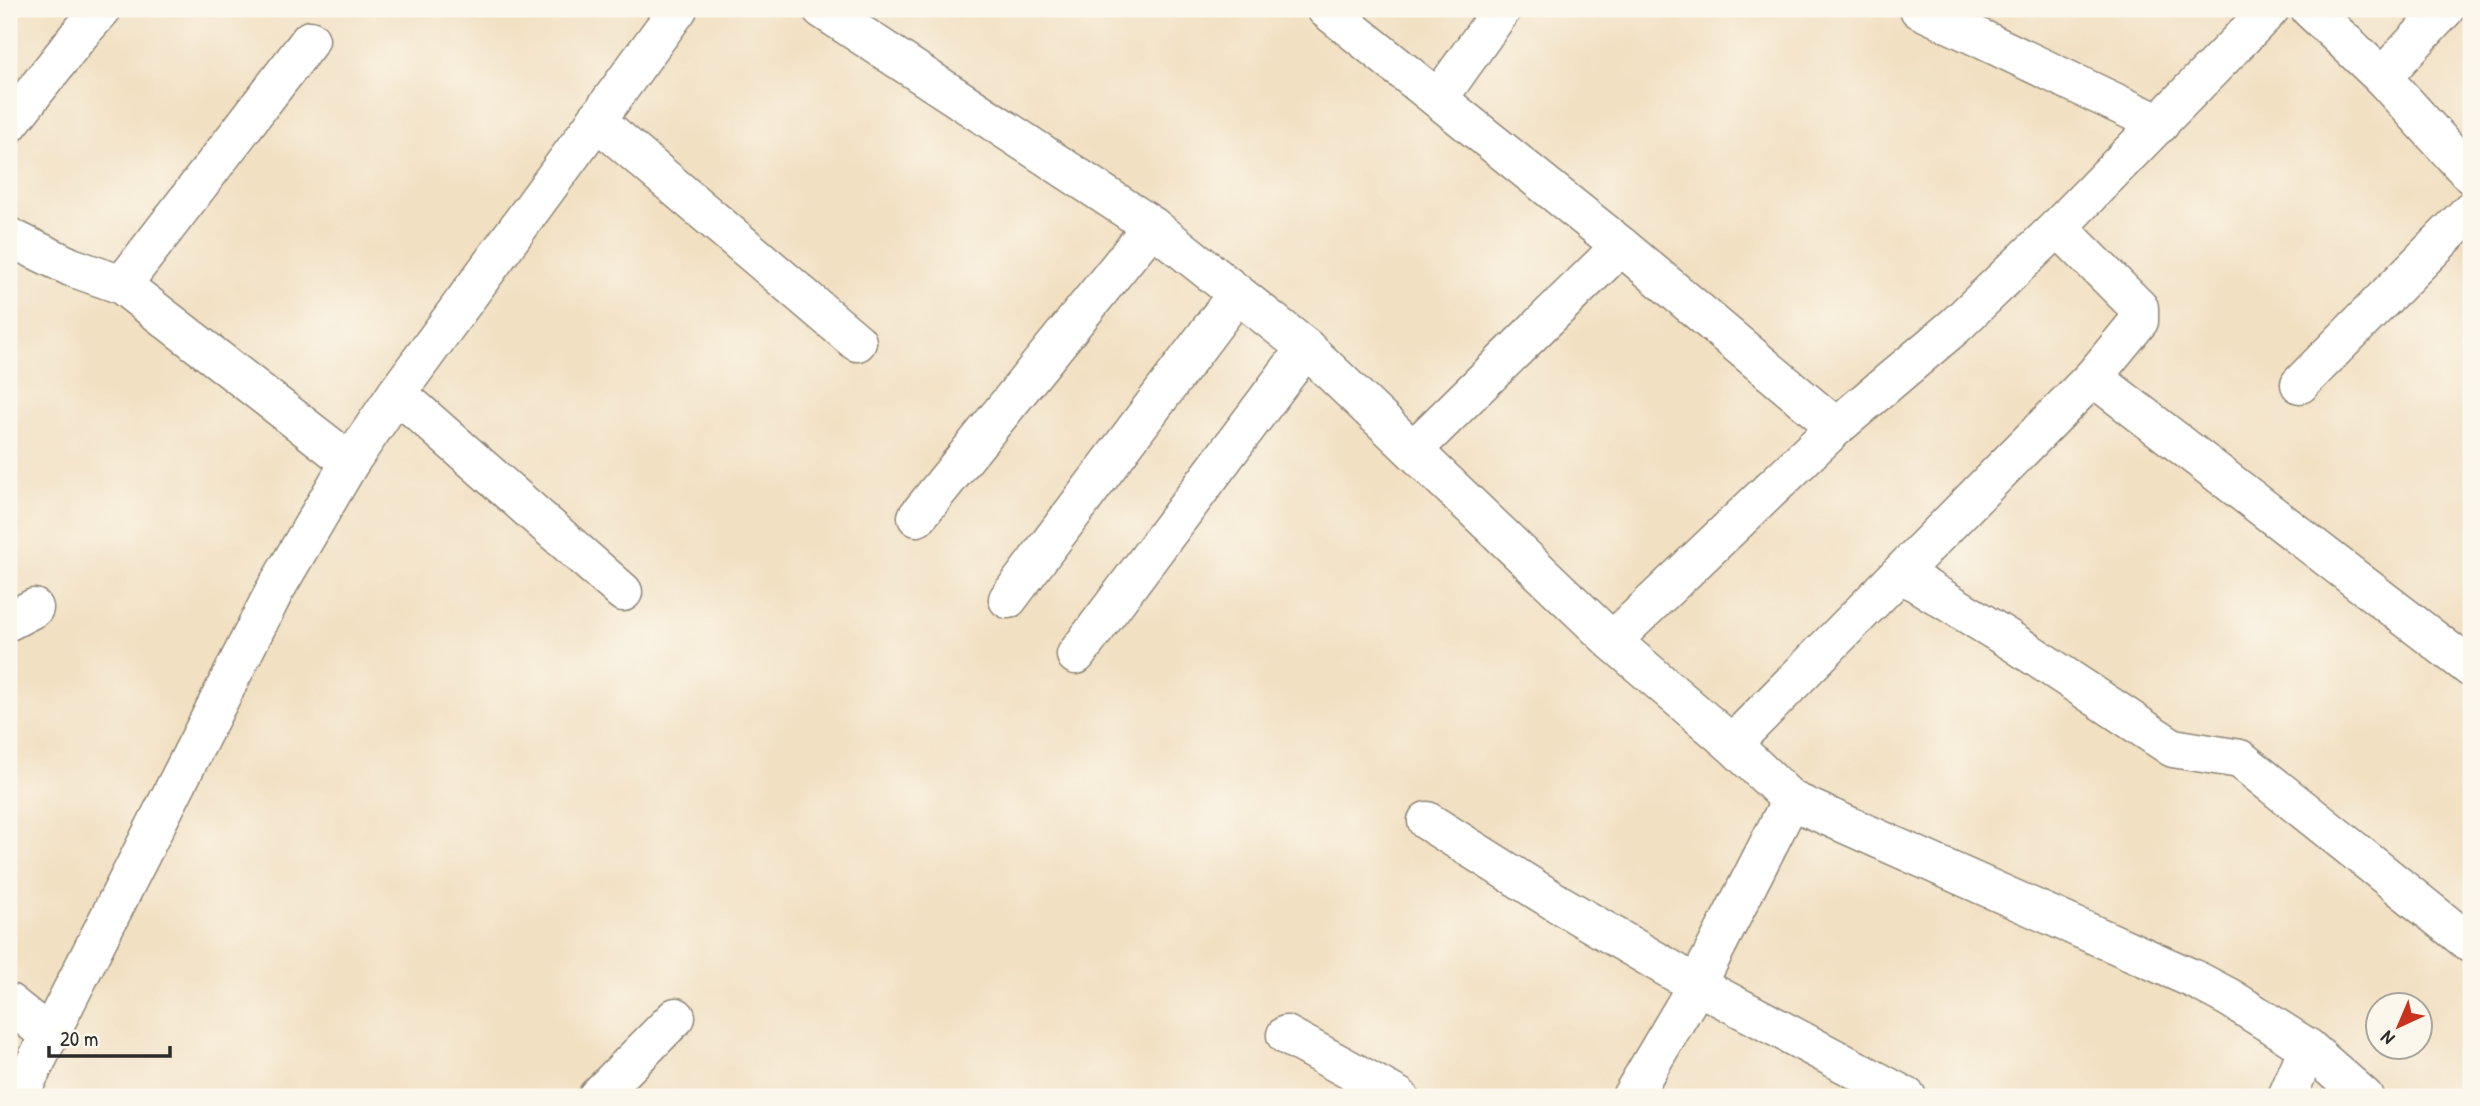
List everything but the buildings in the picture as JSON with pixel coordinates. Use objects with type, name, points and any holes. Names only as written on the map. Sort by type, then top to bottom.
[{"type":"street","points":[[9,124],[102,9]]},
{"type":"street","points":[[18,1097],[275,590],[350,462],[397,393],[678,9]]},
{"type":"street","points":[[822,9],[1152,226],[1306,348],[1612,641],[1732,744],[1791,800],[2198,981],[2230,998],[2308,1048],[2364,1097]]},
{"type":"street","points":[[1325,9],[1621,246],[1836,427]]},
{"type":"street","points":[[1439,98],[1502,9]]},
{"type":"street","points":[[1919,9],[2160,124]]},
{"type":"street","points":[[1612,641],[1836,427],[1955,326],[2058,227],[2270,9]]},
{"type":"street","points":[[2310,9],[2382,77],[2471,175]]},
{"type":"street","points":[[2382,77],[2445,9]]},
{"type":"street","points":[[122,285],[310,40]]},
{"type":"street","points":[[596,120],[857,342]]},
{"type":"street","points":[[2300,384],[2471,210]]},
{"type":"street","points":[[917,517],[1152,226]]},
{"type":"street","points":[[1732,744],[2093,377],[2140,321],[2139,308],[2058,227]]},
{"type":"street","points":[[9,237],[71,267],[122,285],[350,462]]},
{"type":"street","points":[[1413,450],[1621,246]]},
{"type":"street","points":[[1008,598],[1237,294]]},
{"type":"street","points":[[1076,655],[1306,348]]},
{"type":"street","points":[[2093,377],[2471,668]]},
{"type":"street","points":[[397,393],[622,592]]},
{"type":"street","points":[[1901,573],[2010,640],[2174,748],[2240,759],[2471,944]]},
{"type":"street","points":[[1630,1097],[1697,985],[1791,800]]},
{"type":"street","points":[[1427,821],[1559,904],[1697,985],[1907,1097]]},
{"type":"street","points":[[9,1003],[50,1036]]},
{"type":"street","points":[[597,1097],[676,1017]]},
{"type":"street","points":[[1286,1035],[1399,1097]]},
{"type":"street","points":[[2287,1097],[2308,1048]]}]
